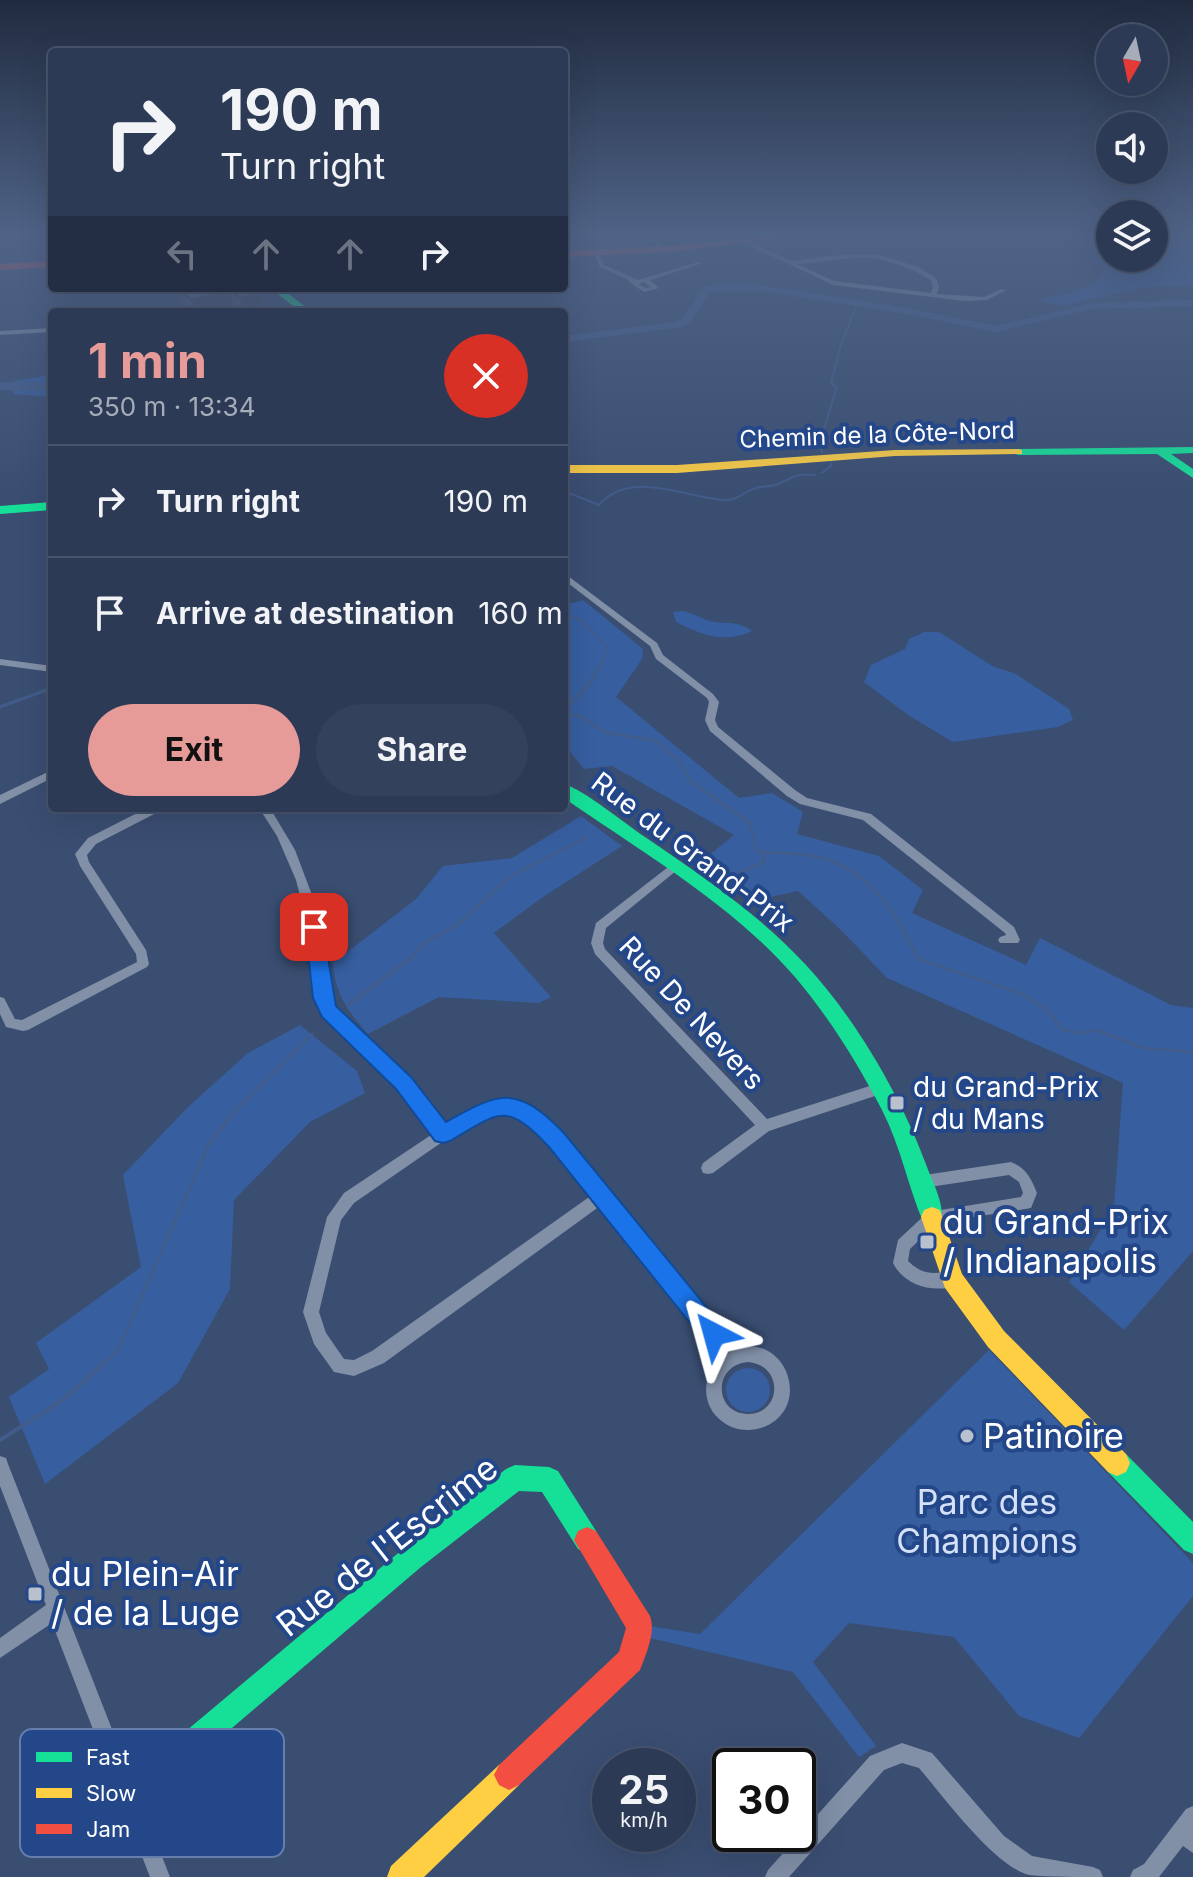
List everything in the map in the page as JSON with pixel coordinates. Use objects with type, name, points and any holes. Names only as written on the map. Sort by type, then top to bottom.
[{"type":"street","points":[[0,333],[48,330]]},
{"type":"street","name":"Chemin de la Côte-Nord","points":[[568,469],[668,470],[887,453],[1193,450]]},
{"type":"street","points":[[1160,451],[1193,474]]},
{"type":"street","points":[[0,510],[48,506]]},
{"type":"street","points":[[568,579],[654,645],[659,657],[710,696],[714,702],[710,720],[714,729],[791,793],[804,801],[867,817],[1010,930],[1014,940],[1004,940]]},
{"type":"street","points":[[0,662],[48,668]]},
{"type":"street","points":[[0,800],[48,776]]},
{"type":"street","name":"Rue du Grand-Prix","points":[[568,793],[727,906],[798,967],[860,1050],[882,1088],[923,1181],[943,1257],[953,1280],[996,1339],[1193,1541]]},
{"type":"street","points":[[0,1002],[14,1025],[23,1026],[141,966],[143,954],[81,854],[92,841],[148,812]]},
{"type":"street","points":[[267,812],[283,837],[303,884],[314,926],[325,1005],[340,1024],[404,1083],[443,1134]]},
{"type":"street","name":"Rue De Nevers","points":[[672,868],[600,926],[599,951],[765,1126]]},
{"type":"street","points":[[708,1168],[765,1126],[882,1088]]},
{"type":"street","points":[[602,1196],[378,1357],[354,1368],[340,1366],[320,1338],[311,1312],[334,1217],[349,1198],[443,1134],[491,1107],[508,1106],[521,1109],[544,1125],[602,1196],[730,1357]]},
{"type":"street","points":[[923,1181],[1011,1168],[1024,1178],[1030,1193],[1026,1203],[933,1217],[903,1245],[900,1263],[916,1278],[939,1282],[953,1280]]},
{"type":"street","points":[[752,1354],[765,1360],[775,1370],[781,1384],[781,1399],[767,1418],[760,1422],[742,1422],[726,1414],[721,1406],[714,1380],[721,1365],[730,1357],[752,1354]]},
{"type":"street","points":[[0,1464],[102,1729]]},
{"type":"street","name":"Rue de l'Escrime","points":[[210,1729],[412,1558],[515,1478],[549,1480],[640,1626],[630,1660],[402,1877]]},
{"type":"street","points":[[0,1649],[56,1609]]},
{"type":"street","points":[[775,1877],[877,1763],[902,1753],[925,1760],[997,1843],[1028,1865],[1093,1877]]},
{"type":"street","points":[[1140,1877],[1151,1871],[1189,1830]]},
{"type":"street","points":[[152,1857],[160,1877]]},
{"type":"green space","points":[[48,376],[48,397],[13,394],[14,381]]},
{"type":"green space","points":[[583,600],[643,649],[642,659],[616,697],[739,798],[772,793],[803,812],[797,834],[879,856],[923,890],[912,913],[1026,965],[1040,938],[1171,1005],[1193,1008],[1193,1251],[1124,1330],[1069,1282],[1114,1207],[1123,1083],[887,978],[798,891],[756,900],[698,864],[734,835],[612,766],[584,769],[568,749],[568,603]]},
{"type":"green space","points":[[683,611],[711,621],[738,624],[752,631],[732,637],[704,634],[676,622],[673,612]]},
{"type":"green space","points":[[924,632],[939,632],[994,667],[1014,673],[1069,709],[1073,720],[1058,727],[953,742],[908,715],[864,682],[871,665],[905,649],[909,639]]},
{"type":"green space","points":[[581,816],[622,846],[494,933],[551,997],[539,1003],[439,997],[368,1034],[344,1002],[336,984],[333,963],[416,899],[443,866],[512,858]]},
{"type":"green space","points":[[300,1025],[357,1071],[365,1093],[310,1122],[234,1200],[230,1289],[178,1383],[45,1484],[9,1397],[49,1369],[36,1343],[141,1267],[123,1175],[188,1107],[248,1053]]},
{"type":"green space","name":"Parc des Champions","points":[[989,1350],[1193,1563],[1193,1596],[1079,1738],[1019,1716],[954,1637],[849,1623],[813,1662],[876,1746],[859,1757],[793,1672],[650,1638],[649,1626],[700,1634]]},
{"type":"green space","points":[[748,1368],[764,1374],[770,1390],[764,1406],[748,1412],[732,1406],[726,1390],[732,1374]]},
{"type":"waterway","points":[[568,339],[679,325]]},
{"type":"waterway","points":[[822,452],[822,435],[837,387],[831,383],[849,325]]},
{"type":"waterway","points":[[974,325],[996,329],[1014,325]]},
{"type":"waterway","points":[[0,386],[48,387]]},
{"type":"waterway","points":[[822,473],[831,466],[830,460]]},
{"type":"waterway","points":[[568,493],[599,505],[612,494],[642,487],[728,500],[797,476],[815,475]]},
{"type":"waterway","points":[[568,615],[582,621],[607,647],[603,661]]},
{"type":"waterway","points":[[568,707],[591,682],[603,661]]},
{"type":"waterway","points":[[0,707],[48,689]]},
{"type":"waterway","points":[[568,714],[580,716],[607,733],[657,741],[680,762],[690,781],[750,823],[757,852],[823,858],[847,868],[884,902],[918,959],[1022,994],[1045,1008],[1063,1030],[1081,1033],[1096,1030],[1143,1048],[1193,1052]]},
{"type":"waterway","points":[[348,1005],[412,957],[423,944],[458,924],[510,877],[586,838]]},
{"type":"waterway","points":[[731,877],[764,862],[763,854]]},
{"type":"waterway","points":[[101,1366],[118,1350],[208,1146],[234,1112],[312,1034]]},
{"type":"waterway","points":[[0,1440],[63,1400],[103,1364]]},
{"type":"traffic: fast","points":[[1018,452],[1193,450]]},
{"type":"traffic: fast","points":[[1160,451],[1193,474]]},
{"type":"traffic: fast","points":[[0,510],[48,506]]},
{"type":"traffic: fast","points":[[568,793],[716,896],[772,942],[801,971],[861,1055],[890,1106],[914,1160],[932,1217]]},
{"type":"traffic: fast","points":[[1117,1463],[1193,1541]]},
{"type":"traffic: fast","points":[[210,1729],[412,1558],[515,1478],[549,1480],[587,1540]]},
{"type":"traffic: slow","points":[[568,469],[677,469],[895,453],[1018,452]]},
{"type":"traffic: slow","points":[[932,1217],[953,1280],[996,1339],[1117,1463]]},
{"type":"traffic: slow","points":[[402,1877],[509,1775]]},
{"type":"traffic: jam","points":[[509,1775],[630,1660],[640,1626],[587,1540]]},
{"type":"place","name":"du Grand-Prix / du Mans","points":[[897,1103]]},
{"type":"place","name":"du Grand-Prix / Indianapolis","points":[[927,1242]]},
{"type":"place","name":"Patinoire","points":[[967,1436]]},
{"type":"place","name":"du Plein-Air / de la Luge","points":[[35,1594]]},
{"type":"route","points":[[314,927],[325,1005],[340,1024],[404,1083],[443,1134],[491,1107],[513,1106],[534,1116],[557,1140],[714,1334]]}]
